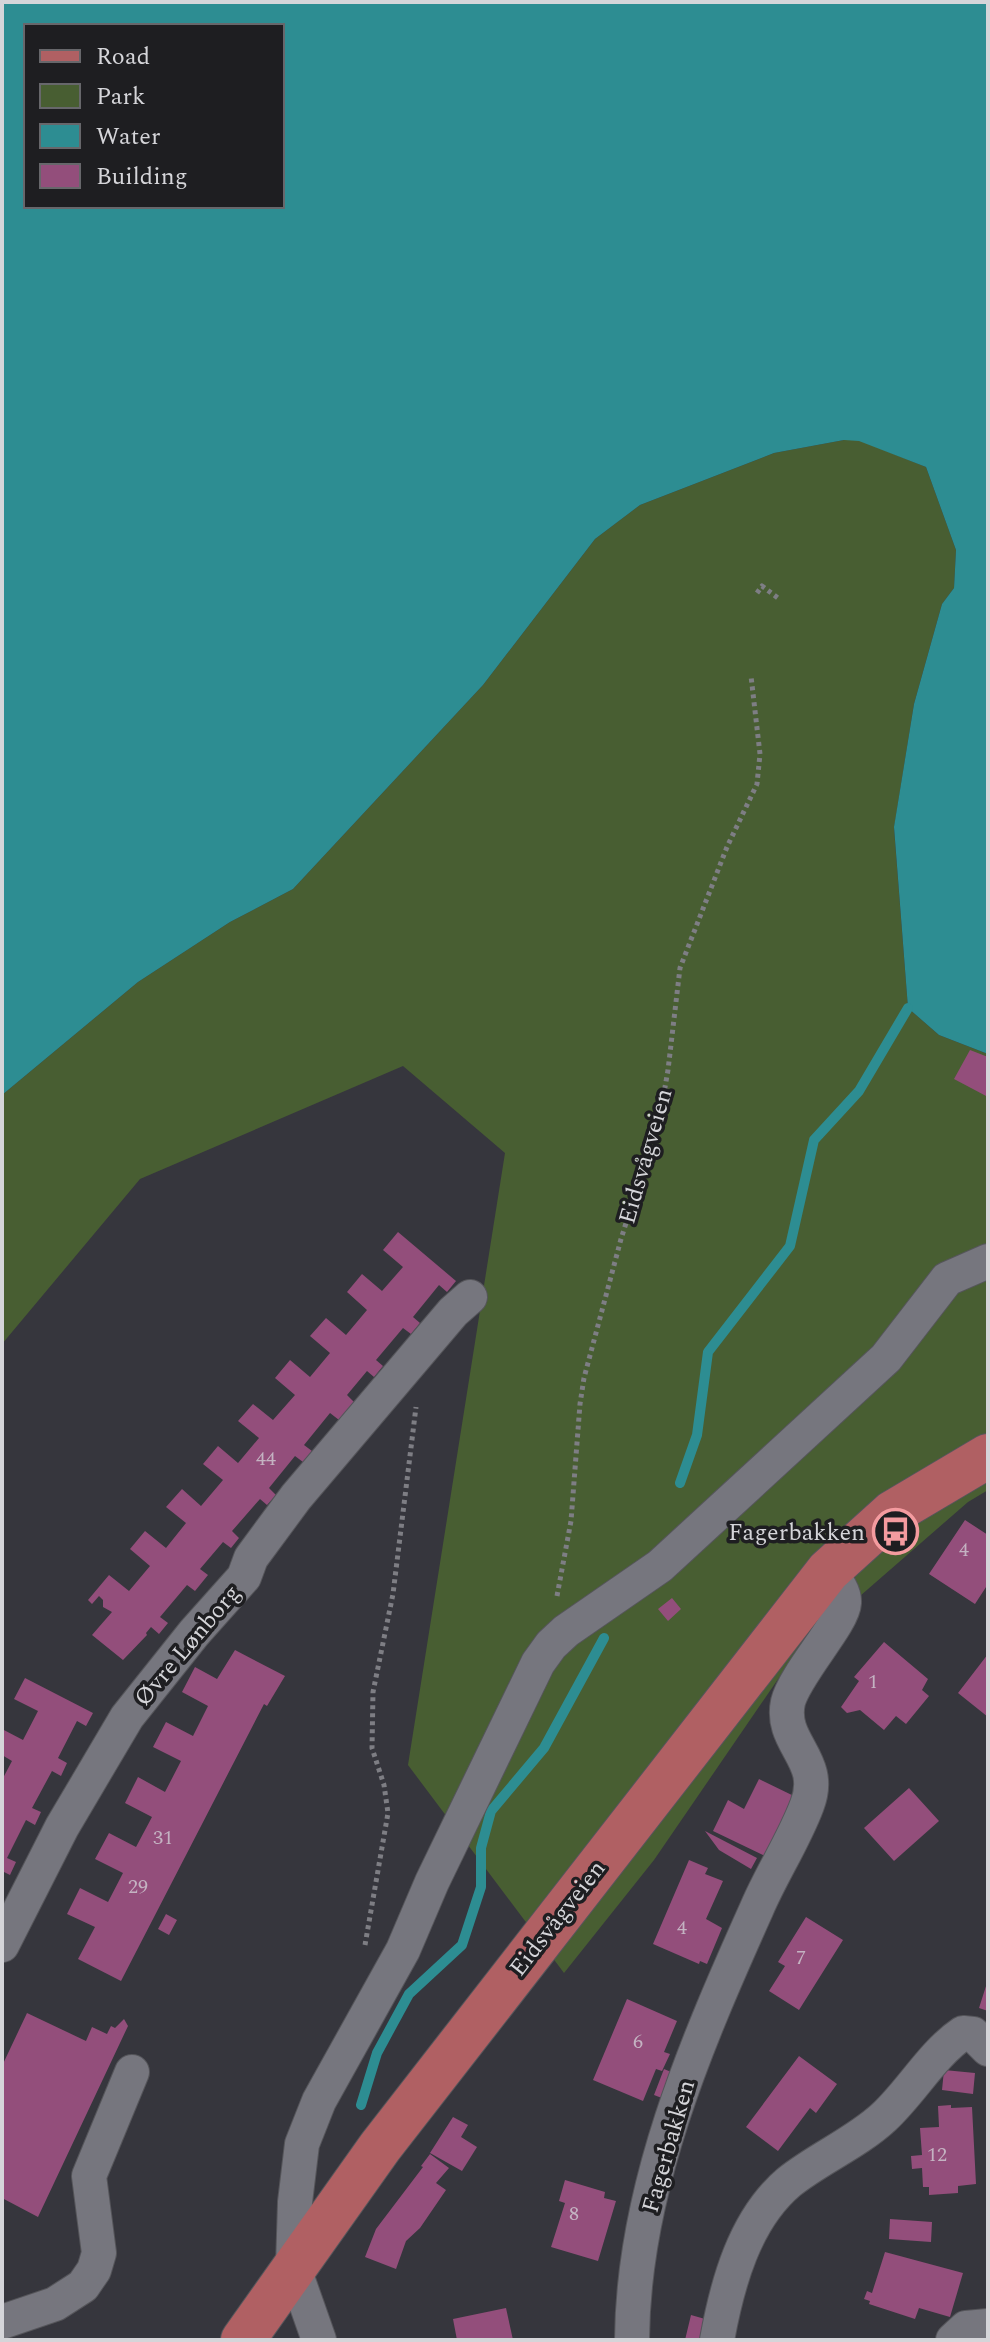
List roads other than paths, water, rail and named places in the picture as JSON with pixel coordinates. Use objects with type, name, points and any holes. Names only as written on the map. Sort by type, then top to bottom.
[{"type":"main road","name":"Eidsvågveien","points":[[243,2340],[390,2134],[828,1571],[892,1513],[988,1456]]},
{"type":"street","points":[[319,2340],[293,2266],[292,2239],[299,2156],[309,2125],[319,2101],[398,1962],[432,1882],[538,1663],[566,1631],[685,1545],[886,1358],[947,1279],[988,1261]]},
{"type":"street","name":"Øvre Lønborg","points":[[2,1945],[62,1827],[127,1717],[194,1633],[244,1577],[251,1558],[296,1497],[453,1312],[470,1297]]},
{"type":"street","name":"Fagerbakken","points":[[632,2340],[640,2246],[669,2124],[757,1906],[809,1802],[812,1776],[809,1763],[789,1728],[786,1716],[789,1699],[845,1601],[828,1571]]},
{"type":"street","points":[[717,2340],[737,2263],[762,2212],[788,2183],[877,2123],[904,2099],[949,2042],[963,2033],[973,2034],[988,2049]]},
{"type":"street","points":[[2,2322],[55,2304],[83,2286],[94,2270],[99,2253],[89,2176],[132,2072]]},
{"type":"street","points":[[953,2340],[966,2328],[988,2326]]},
{"type":"water","points":[[2,2],[988,2],[988,1054],[939,1035],[908,1008],[894,827],[914,704],[942,604],[954,588],[956,550],[926,467],[859,441],[844,440],[774,453],[640,505],[595,539],[483,685],[293,889],[230,922],[138,982],[2,1095]]},
{"type":"waterway","points":[[680,1483],[697,1435],[708,1352],[790,1246],[814,1140],[859,1091],[908,1008]]},
{"type":"waterway","points":[[361,2105],[377,2053],[409,1994],[462,1945],[481,1887],[481,1848],[491,1811],[544,1748],[604,1638]]},
{"type":"place","name":"Fagerbakken","points":[[896,1532]]}]
